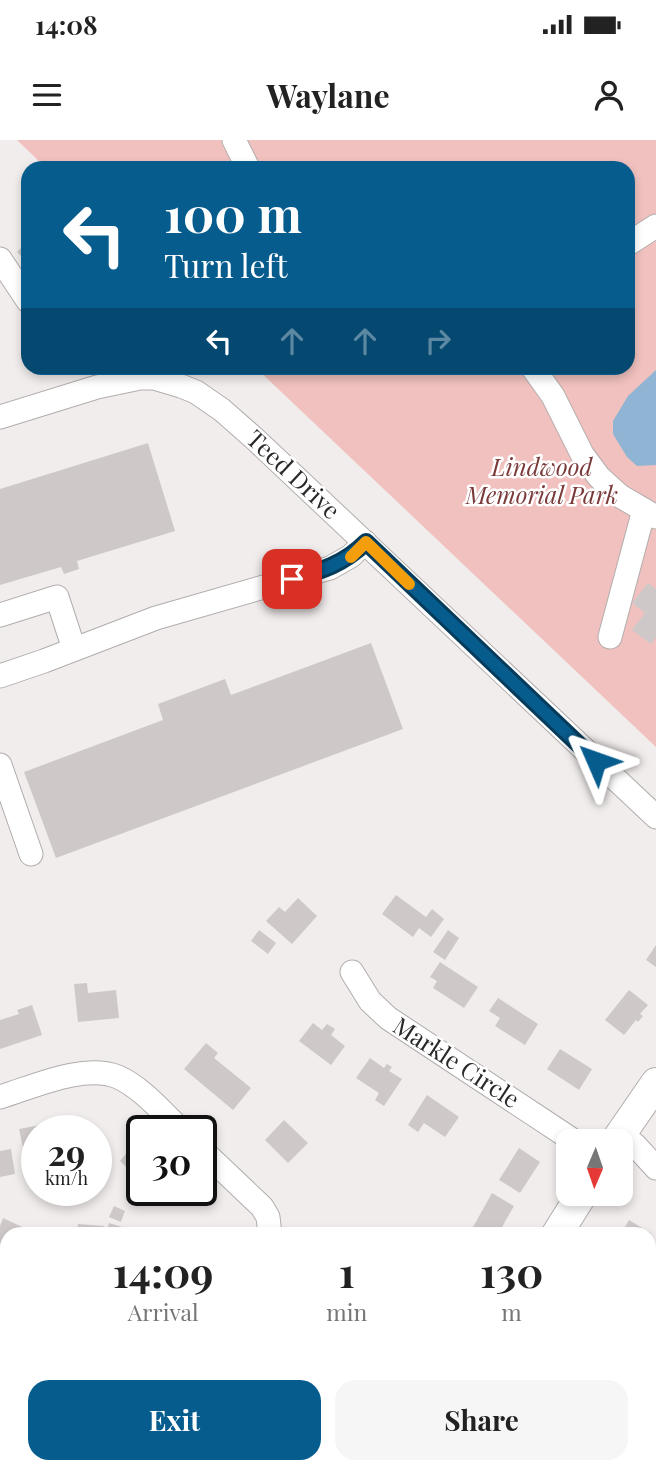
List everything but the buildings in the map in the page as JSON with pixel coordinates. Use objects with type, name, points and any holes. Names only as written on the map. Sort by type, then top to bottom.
[{"type":"main road","points":[[624,1129],[656,1083]]},
{"type":"main road","points":[[561,1227],[574,1206]]},
{"type":"street","points":[[234,140],[244,161]]},
{"type":"street","points":[[635,240],[656,226]]},
{"type":"street","points":[[0,259],[21,290]]},
{"type":"street","points":[[538,375],[554,396],[582,454],[599,477],[620,496],[650,514],[610,636]]},
{"type":"street","points":[[554,396],[555,375]]},
{"type":"street","name":"Teed Drive","points":[[0,417],[93,377],[154,379],[196,392],[256,440],[656,817]]},
{"type":"street","points":[[0,676],[156,618],[330,568],[351,556],[366,542]]},
{"type":"street","points":[[0,615],[57,597],[74,649]]},
{"type":"street","points":[[0,765],[31,854]]},
{"type":"street","name":"Markle Circle","points":[[352,972],[370,1001],[388,1018],[556,1129]]},
{"type":"street","points":[[0,1097],[69,1076],[106,1074],[129,1084],[164,1115]]},
{"type":"street","points":[[634,1145],[656,1168]]},
{"type":"street","points":[[217,1164],[262,1207],[268,1217],[269,1227]]},
{"type":"green space","name":"Lindwood Memorial Park","points":[[17,140],[656,140],[656,747],[263,375],[635,375],[635,161],[39,161]]},
{"type":"water","points":[[656,370],[656,465],[637,466],[627,457],[613,434],[613,421],[628,396]]},
{"type":"slow traffic","points":[[351,557],[366,542],[409,584]]},
{"type":"route","points":[[292,579],[330,568],[351,556],[366,542],[596,761]]}]
